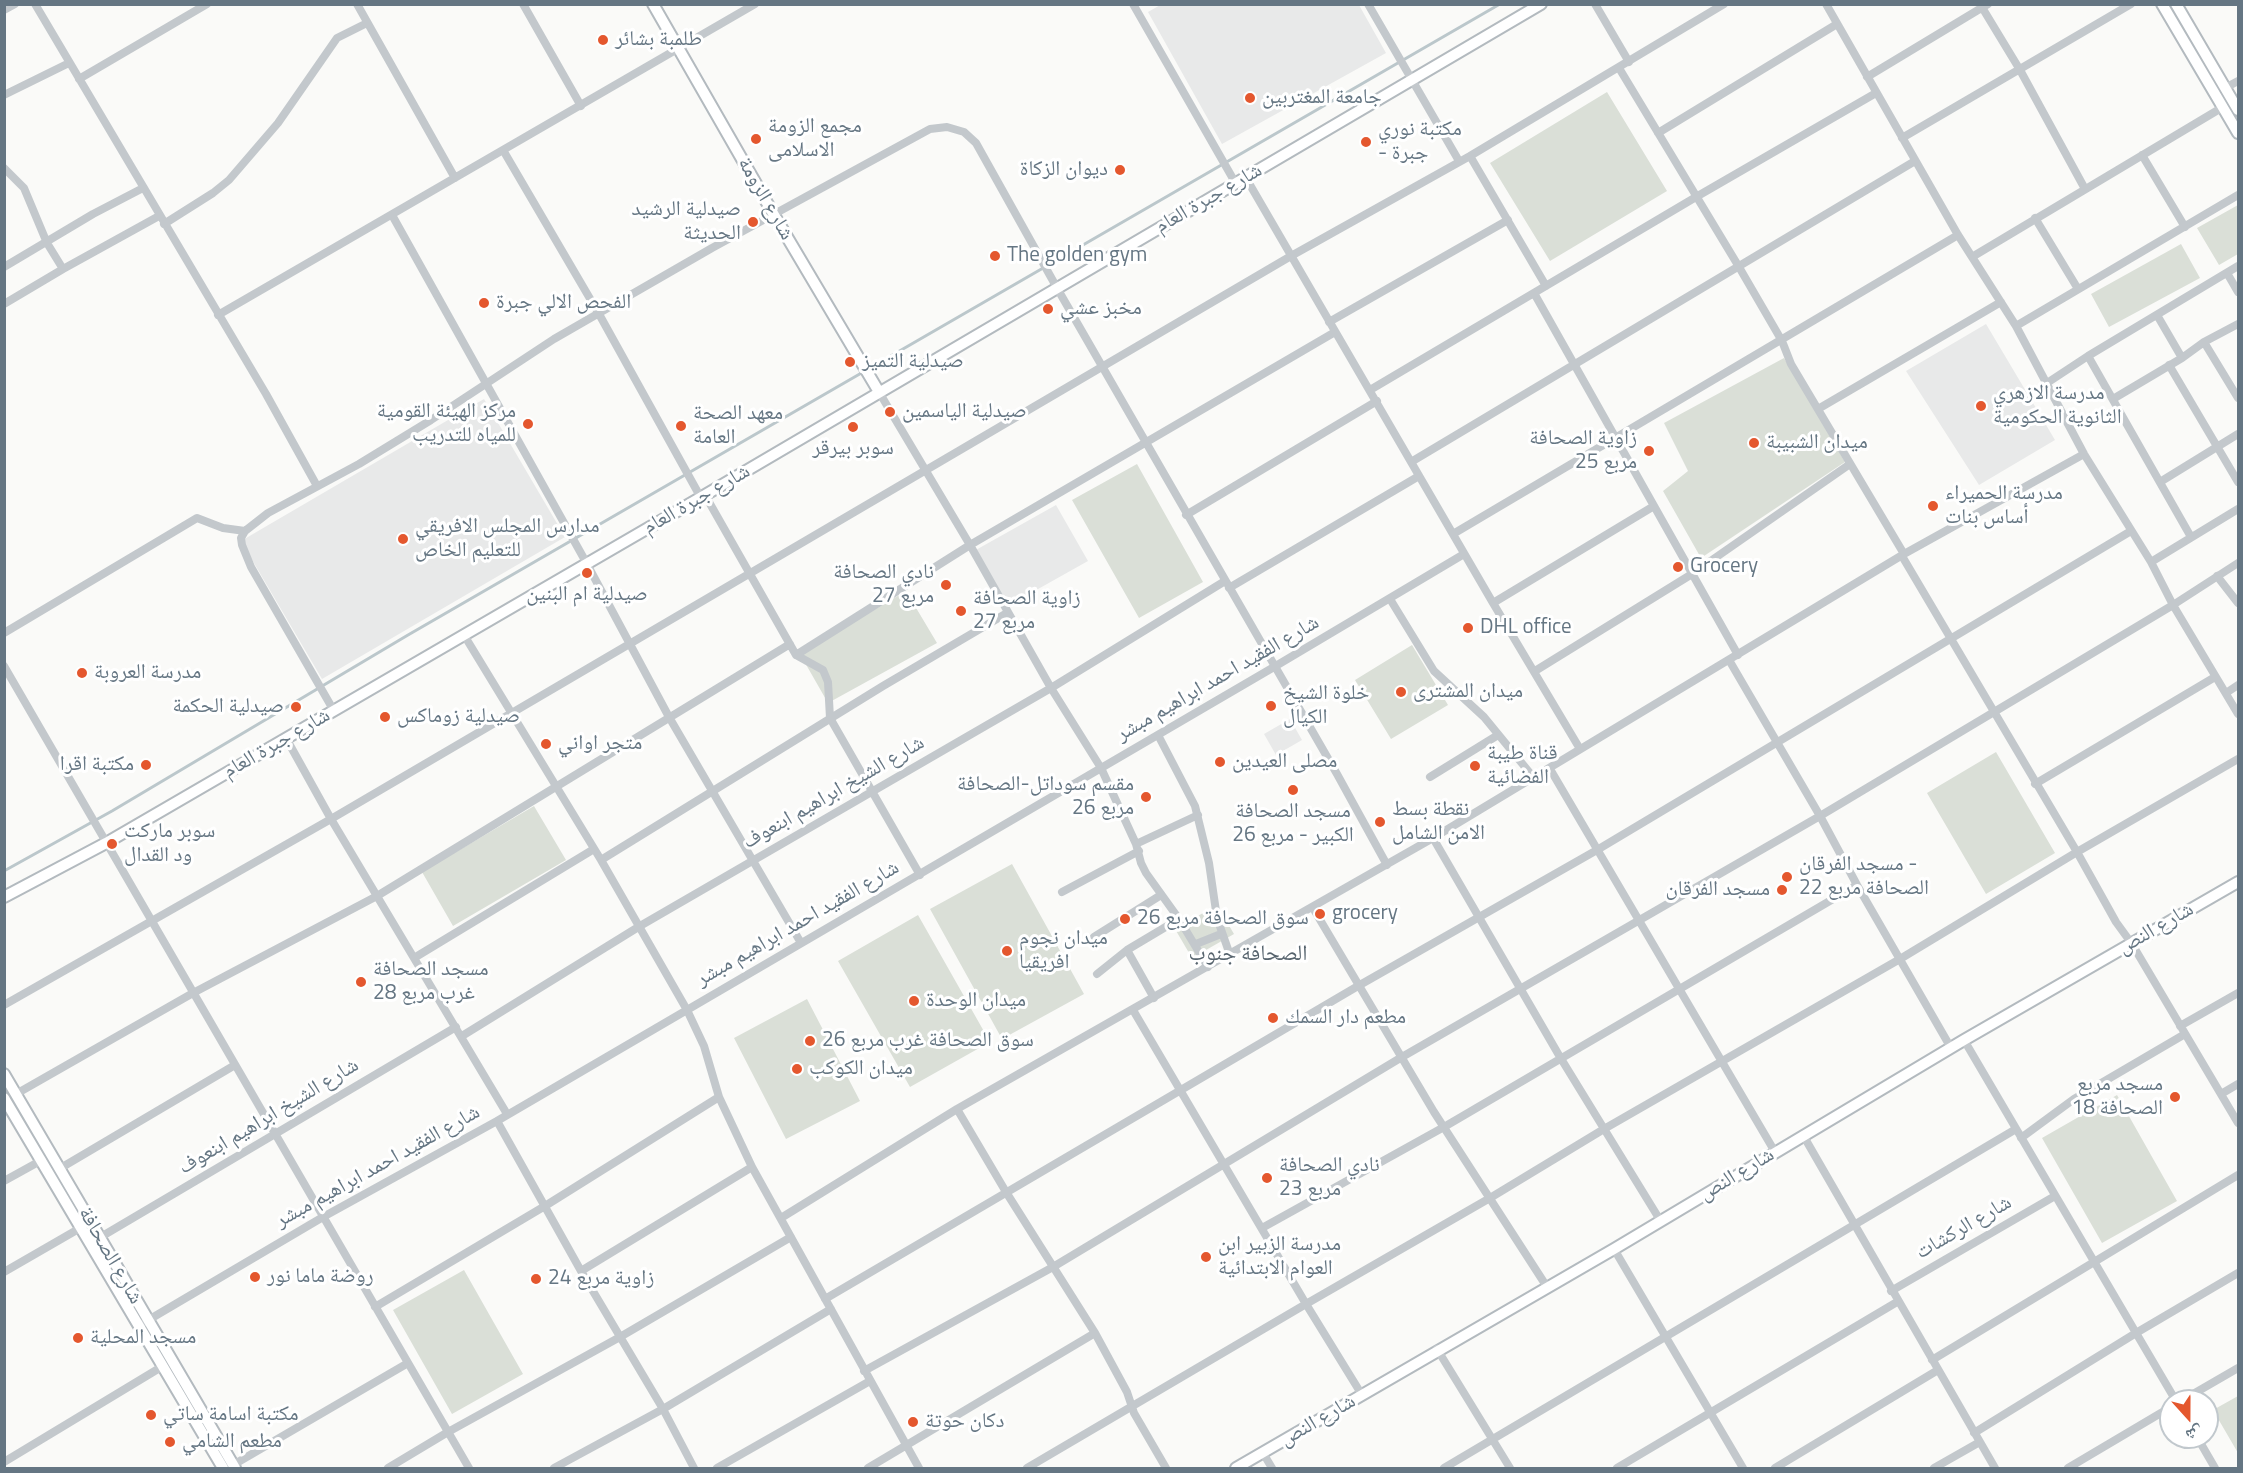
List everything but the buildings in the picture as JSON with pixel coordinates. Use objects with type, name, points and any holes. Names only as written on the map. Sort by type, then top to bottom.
[{"type":"main road","name":"شارع الزومة","points":[[653,4],[879,392]]},
{"type":"main road","name":"شارع جبرة العام","points":[[4,897],[106,843],[334,711],[1541,4]]},
{"type":"main road","points":[[2162,4],[2238,134]]},
{"type":"main road","points":[[2176,4],[2238,110]]},
{"type":"main road","name":"شارع النص","points":[[1236,1468],[1614,1249],[1964,1040],[2238,882]]},
{"type":"main road","name":"شارع الصحافة","points":[[4,1074],[99,1238],[163,1366],[230,1467]]},
{"type":"main road","name":"شارع الصحافة","points":[[4,1098],[230,1467]]},
{"type":"street","points":[[4,10],[15,4]]},
{"type":"street","points":[[35,4],[317,486]]},
{"type":"street","points":[[79,79],[207,4]]},
{"type":"street","points":[[357,4],[455,178]]},
{"type":"street","points":[[522,4],[581,105]]},
{"type":"street","points":[[218,315],[755,4]]},
{"type":"street","points":[[1133,4],[1241,181],[1291,256],[1580,749]]},
{"type":"street","points":[[1368,4],[1459,161]]},
{"type":"street","points":[[1595,4],[1629,62]]},
{"type":"street","points":[[4,1005],[331,819],[1291,256],[1470,156],[1724,4]]},
{"type":"street","points":[[1826,4],[1958,235],[2016,326],[2084,454],[2151,562],[2173,605],[2238,714]]},
{"type":"street","points":[[1902,138],[2131,4]]},
{"type":"street","points":[[1867,77],[1984,6],[2085,189]]},
{"type":"street","points":[[4,304],[63,269],[213,193],[229,180],[278,123],[337,38],[367,23]]},
{"type":"street","points":[[1658,133],[1837,24]]},
{"type":"street","points":[[4,95],[69,63]]},
{"type":"street","points":[[1618,68],[1740,267],[1782,341],[1791,364],[1993,712],[2116,922],[2132,944],[2238,1123]]},
{"type":"street","points":[[2225,88],[2238,81]]},
{"type":"street","points":[[1370,390],[1696,196],[1876,93]]},
{"type":"street","points":[[1972,256],[2223,107]]},
{"type":"street","points":[[334,711],[251,567],[242,545],[241,537],[245,531],[268,513],[365,460],[487,385],[554,339],[712,248],[930,129],[947,127],[964,132],[976,143],[1387,865]]},
{"type":"street","points":[[503,150],[796,655],[823,670],[828,682],[830,718],[920,874]]},
{"type":"street","points":[[2142,154],[2185,227]]},
{"type":"street","points":[[1470,156],[1545,286]]},
{"type":"street","points":[[1411,462],[1915,161]]},
{"type":"street","points":[[5,170],[24,188],[47,243],[63,269]]},
{"type":"street","points":[[4,267],[93,214],[143,188]]},
{"type":"street","points":[[2016,326],[2238,195]]},
{"type":"street","points":[[392,214],[587,564],[669,717],[801,943]]},
{"type":"street","points":[[2035,218],[2078,289]]},
{"type":"street","points":[[1329,322],[1508,220]]},
{"type":"street","points":[[1453,534],[1958,235]]},
{"type":"street","points":[[2047,384],[2088,356],[2238,266]]},
{"type":"street","points":[[2227,273],[2238,292]]},
{"type":"street","points":[[1534,293],[1738,655]]},
{"type":"street","points":[[1818,410],[2001,302]]},
{"type":"street","points":[[2157,315],[2182,358]]},
{"type":"street","points":[[2113,399],[2182,358],[2204,342],[2238,324]]},
{"type":"street","points":[[796,655],[970,545],[1335,332]]},
{"type":"street","points":[[2204,342],[2238,394]]},
{"type":"street","points":[[2088,356],[2191,537]]},
{"type":"street","points":[[2169,365],[2238,482]]},
{"type":"street","points":[[879,392],[970,545],[1051,688],[1101,768],[1138,848],[1146,873],[1196,944],[1208,967]]},
{"type":"street","points":[[1186,515],[1377,401]]},
{"type":"street","points":[[2160,482],[2238,434]]},
{"type":"street","points":[[781,1218],[957,1109],[1387,865],[1903,555],[2084,454]]},
{"type":"street","points":[[1535,671],[1692,574],[1850,464]]},
{"type":"street","name":"شارع الشيخ ابراهيم ابنعوف","points":[[462,1036],[640,926],[1419,476]]},
{"type":"street","points":[[1493,603],[1654,506]]},
{"type":"street","points":[[2151,562],[2238,509]]},
{"type":"street","points":[[4,633],[198,518],[223,528],[245,531]]},
{"type":"street","points":[[825,1299],[1358,986],[1597,850],[2131,531]]},
{"type":"street","name":"شارع الفقيد احمد ابراهيم مبشر","points":[[142,1323],[323,1217],[497,1121],[1275,667],[1464,554]]},
{"type":"street","points":[[864,1371],[1053,1267],[1402,1057],[1820,816],[2173,605],[2238,563]]},
{"type":"street","points":[[2217,576],[2238,603]]},
{"type":"street","points":[[1389,599],[1434,671],[1480,713],[1534,778]]},
{"type":"street","points":[[601,860],[830,718],[1007,613]]},
{"type":"street","points":[[464,635],[601,860],[687,1010],[704,1046],[718,1097],[752,1167],[919,1468]]},
{"type":"street","points":[[16,1094],[193,993],[377,896],[790,644]]},
{"type":"street","points":[[1729,660],[1951,1048]]},
{"type":"street","points":[[4,666],[469,1468]]},
{"type":"street","points":[[2036,784],[2215,677]]},
{"type":"street","points":[[2226,693],[2238,686]]},
{"type":"street","points":[[1158,735],[1198,815],[1221,934],[1230,955]]},
{"type":"street","points":[[1430,777],[1498,735]]},
{"type":"street","points":[[286,738],[331,819],[507,1114]]},
{"type":"street","points":[[1027,1468],[2238,759]]},
{"type":"street","points":[[1550,769],[1775,1152]]},
{"type":"street","points":[[1062,892],[1198,815]]},
{"type":"street","points":[[1433,838],[1560,1058],[1660,1220]]},
{"type":"street","points":[[414,958],[594,849]]},
{"type":"street","points":[[1262,1228],[1444,1127],[1857,885]]},
{"type":"street","points":[[1094,937],[1161,895]]},
{"type":"street","points":[[1313,908],[1444,1127],[1547,1287]]},
{"type":"street","points":[[1097,974],[1127,950],[1179,919]]},
{"type":"street","points":[[1196,944],[1221,934]]},
{"type":"street","points":[[1127,950],[1154,998]]},
{"type":"street","points":[[2021,1138],[2074,1099],[2238,993]]},
{"type":"street","points":[[1133,1010],[1223,1165],[1362,1395]]},
{"type":"street","name":"شارع الشيخ ابراهيم ابنعوف","points":[[99,1238],[456,1027]]},
{"type":"street","points":[[1964,1040],[2169,1389]]},
{"type":"street","points":[[59,1169],[235,1065]]},
{"type":"street","points":[[2221,1094],[2238,1084]]},
{"type":"street","points":[[375,1307],[544,1206],[718,1097]]},
{"type":"street","points":[[957,1109],[1005,1192],[1095,1333],[1127,1392],[1134,1413],[1166,1468]]},
{"type":"street","points":[[497,1121],[581,1271],[663,1409],[694,1468]]},
{"type":"street","points":[[1444,1468],[2016,1129]]},
{"type":"street","points":[[1803,1135],[1978,1443],[1995,1468]]},
{"type":"street","points":[[4,1181],[42,1160]]},
{"type":"street","points":[[581,1271],[752,1167]]},
{"type":"street","points":[[1932,1360],[2238,1175]]},
{"type":"street","name":"شارع الركشات","points":[[1891,1291],[2055,1196]]},
{"type":"street","points":[[4,1272],[82,1227]]},
{"type":"street","points":[[388,1468],[791,1237]]},
{"type":"street","points":[[1614,1249],[1743,1468]]},
{"type":"street","points":[[1974,1433],[2238,1273]]},
{"type":"street","points":[[1617,1468],[1898,1302]]},
{"type":"street","points":[[554,1468],[663,1409],[831,1308]]},
{"type":"street","points":[[868,1468],[1095,1333]]},
{"type":"street","points":[[1437,1350],[1510,1468]]},
{"type":"street","points":[[230,1467],[408,1363]]},
{"type":"street","points":[[15,1468],[7,1460],[163,1366]]},
{"type":"street","points":[[2202,1389],[2238,1368]]},
{"type":"street","points":[[1775,1468],[1938,1370]]},
{"type":"street","points":[[717,1468],[870,1381]]},
{"type":"street","points":[[2068,1468],[2159,1414]]},
{"type":"street","points":[[1934,1468],[1978,1443]]},
{"type":"street","points":[[2204,1449],[2215,1468]]},
{"type":"street","points":[[1263,1453],[1272,1468]]},
{"type":"shaded area","name":"جامعة المغتربين","points":[[1162,4],[1359,5],[1386,53],[1222,144],[1148,12]]},
{"type":"shaded area","points":[[1607,92],[1667,191],[1550,261],[1490,163]]},
{"type":"shaded area","points":[[2238,205],[2238,254],[2219,265],[2197,228]]},
{"type":"shaded area","points":[[2181,244],[2200,278],[2109,327],[2091,294]]},
{"type":"shaded area","name":"مدرسة الازهري الثانوية الحكومية","points":[[1986,324],[2055,440],[1979,485],[1906,371]]},
{"type":"shaded area","name":"ميدان الشبيبة","points":[[1784,358],[1845,462],[1701,558],[1663,491],[1688,471],[1664,423]]},
{"type":"shaded area","name":"مدارس المجلس الافريقي للتعليم الخاص","points":[[484,399],[565,537],[322,679],[241,541]]},
{"type":"shaded area","points":[[1137,464],[1203,582],[1139,618],[1072,500]]},
{"type":"shaded area","points":[[1056,505],[1088,561],[1006,607],[974,551]]},
{"type":"shaded area","points":[[906,591],[937,643],[828,703],[800,654]]},
{"type":"shaded area","name":"ميدان المشترى","points":[[1412,645],[1448,705],[1391,739],[1355,680]]},
{"type":"shaded area","points":[[1290,719],[1302,740],[1276,755],[1264,734]]},
{"type":"shaded area","points":[[1996,752],[2055,853],[1986,894],[1927,793]]},
{"type":"shaded area","points":[[534,806],[566,860],[453,926],[422,872]]},
{"type":"shaded area","name":"ميدان نجوم افريقيا","points":[[1012,864],[1084,994],[1002,1039],[930,909]]},
{"type":"shaded area","points":[[1217,905],[1234,934],[1192,958],[1175,929]]},
{"type":"shaded area","name":"ميدان الوحدة","points":[[918,915],[990,1042],[910,1087],[838,961]]},
{"type":"shaded area","name":"ميدان الكوكب","points":[[807,999],[860,1101],[786,1139],[734,1038]]},
{"type":"shaded area","points":[[2117,1095],[2177,1201],[2102,1243],[2042,1138]]},
{"type":"shaded area","points":[[464,1270],[523,1374],[452,1414],[393,1310]]},
{"type":"shaded area","points":[[2238,1396],[2238,1453],[2219,1420],[2219,1407]]},
{"type":"waterway","points":[[4,871],[112,811],[408,635],[1500,4]]},
{"type":"place","name":"طلمبة بشائر","points":[[603,40]]},
{"type":"place","name":"جامعة المغتربين","points":[[1250,98]]},
{"type":"place","name":"مجمع الزومة الاسلامى","points":[[756,139]]},
{"type":"place","name":"مكتبة نوري - جبرة","points":[[1366,142]]},
{"type":"place","name":"ديوان الزكاة","points":[[1120,170]]},
{"type":"place","name":"صيدلية الرشيد الحديثة","points":[[753,222]]},
{"type":"place","name":"The golden gym","points":[[995,256]]},
{"type":"place","name":"الفحص الالي جبرة","points":[[484,303]]},
{"type":"place","name":"مخبز عشي","points":[[1048,309]]},
{"type":"place","name":"صيدلية التميز","points":[[850,362]]},
{"type":"place","name":"مدرسة الازهري الثانوية الحكومية","points":[[1981,406]]},
{"type":"place","name":"صيدلية الياسمين","points":[[890,412]]},
{"type":"place","name":"مركز الهيئة القومية للمياه للتدريب","points":[[528,424]]},
{"type":"place","name":"معهد الصحة العامة","points":[[681,426]]},
{"type":"place","name":"سوبر بيرقر","points":[[853,427]]},
{"type":"place","name":"ميدان الشبيبة","points":[[1754,443]]},
{"type":"place","name":"زاوية الصحافة مربع 25","points":[[1649,451]]},
{"type":"place","name":"مدرسة الحميراء أساس بنات","points":[[1933,506]]},
{"type":"place","name":"مدارس المجلس الافريقي للتعليم الخاص","points":[[403,539]]},
{"type":"place","name":"Grocery","points":[[1678,567]]},
{"type":"place","name":"صيدلية ام البنين","points":[[587,573]]},
{"type":"place","name":"نادي الصحافة مربع 27","points":[[946,585]]},
{"type":"place","name":"زاوية الصحافة مربع 27","points":[[961,611]]},
{"type":"place","name":"DHL office","points":[[1468,628]]},
{"type":"place","name":"مدرسة العروبة","points":[[82,673]]},
{"type":"place","name":"ميدان المشترى","points":[[1401,692]]},
{"type":"place","name":"خلوة الشيخ الكيال","points":[[1271,706]]},
{"type":"place","name":"صيدلية الحكمة","points":[[296,707]]},
{"type":"place","name":"صيدلية زوماكس","points":[[385,717]]},
{"type":"place","name":"متجر اواني","points":[[546,744]]},
{"type":"place","name":"مصلى العيدين","points":[[1220,762]]},
{"type":"place","name":"مكتبة اقرا","points":[[146,765]]},
{"type":"place","name":"قناة طيبة الفضائية","points":[[1475,766]]},
{"type":"place","name":"مسجد الصحافة الكبير - مربع 26","points":[[1293,790]]},
{"type":"place","name":"مقسم سوداتل-الصحافة مربع 26","points":[[1146,797]]},
{"type":"place","name":"نقطة بسط الامن الشامل","points":[[1380,822]]},
{"type":"place","name":"سوبر ماركت ود القدال","points":[[112,844]]},
{"type":"place","name":"مسجد الفرقان - الصحافة مربع 22","points":[[1787,877]]},
{"type":"place","name":"مسجد الفرقان","points":[[1782,890]]},
{"type":"place","name":"grocery","points":[[1320,914]]},
{"type":"place","name":"سوق الصحافة مربع 26","points":[[1125,919]]},
{"type":"place","name":"ميدان نجوم افريقيا","points":[[1007,951]]},
{"type":"place","name":"مسجد الصحافة غرب مربع 28","points":[[361,982]]},
{"type":"place","name":"ميدان الوحدة","points":[[914,1001]]},
{"type":"place","name":"مطعم دار السمك","points":[[1273,1018]]},
{"type":"place","name":"سوق الصحافة غرب مربع 26","points":[[810,1041]]},
{"type":"place","name":"ميدان الكوكب","points":[[797,1069]]},
{"type":"place","name":"مسجد مربع 18 الصحافة","points":[[2175,1097]]},
{"type":"place","name":"نادي الصحافة مربع 23","points":[[1267,1178]]},
{"type":"place","name":"مدرسة الزبير ابن العوام الابتدائية","points":[[1206,1257]]},
{"type":"place","name":"روضة ماما نور","points":[[255,1277]]},
{"type":"place","name":"زاوية مربع 24","points":[[536,1279]]},
{"type":"place","name":"مسجد المحلية","points":[[78,1338]]},
{"type":"place","name":"مكتبة اسامة ساتي","points":[[151,1415]]},
{"type":"place","name":"دكان حوتة","points":[[913,1422]]},
{"type":"place","name":"مطعم الشامي","points":[[170,1442]]},
{"type":"district","name":"الصحافة جنوب","points":[[1248,955]]}]
